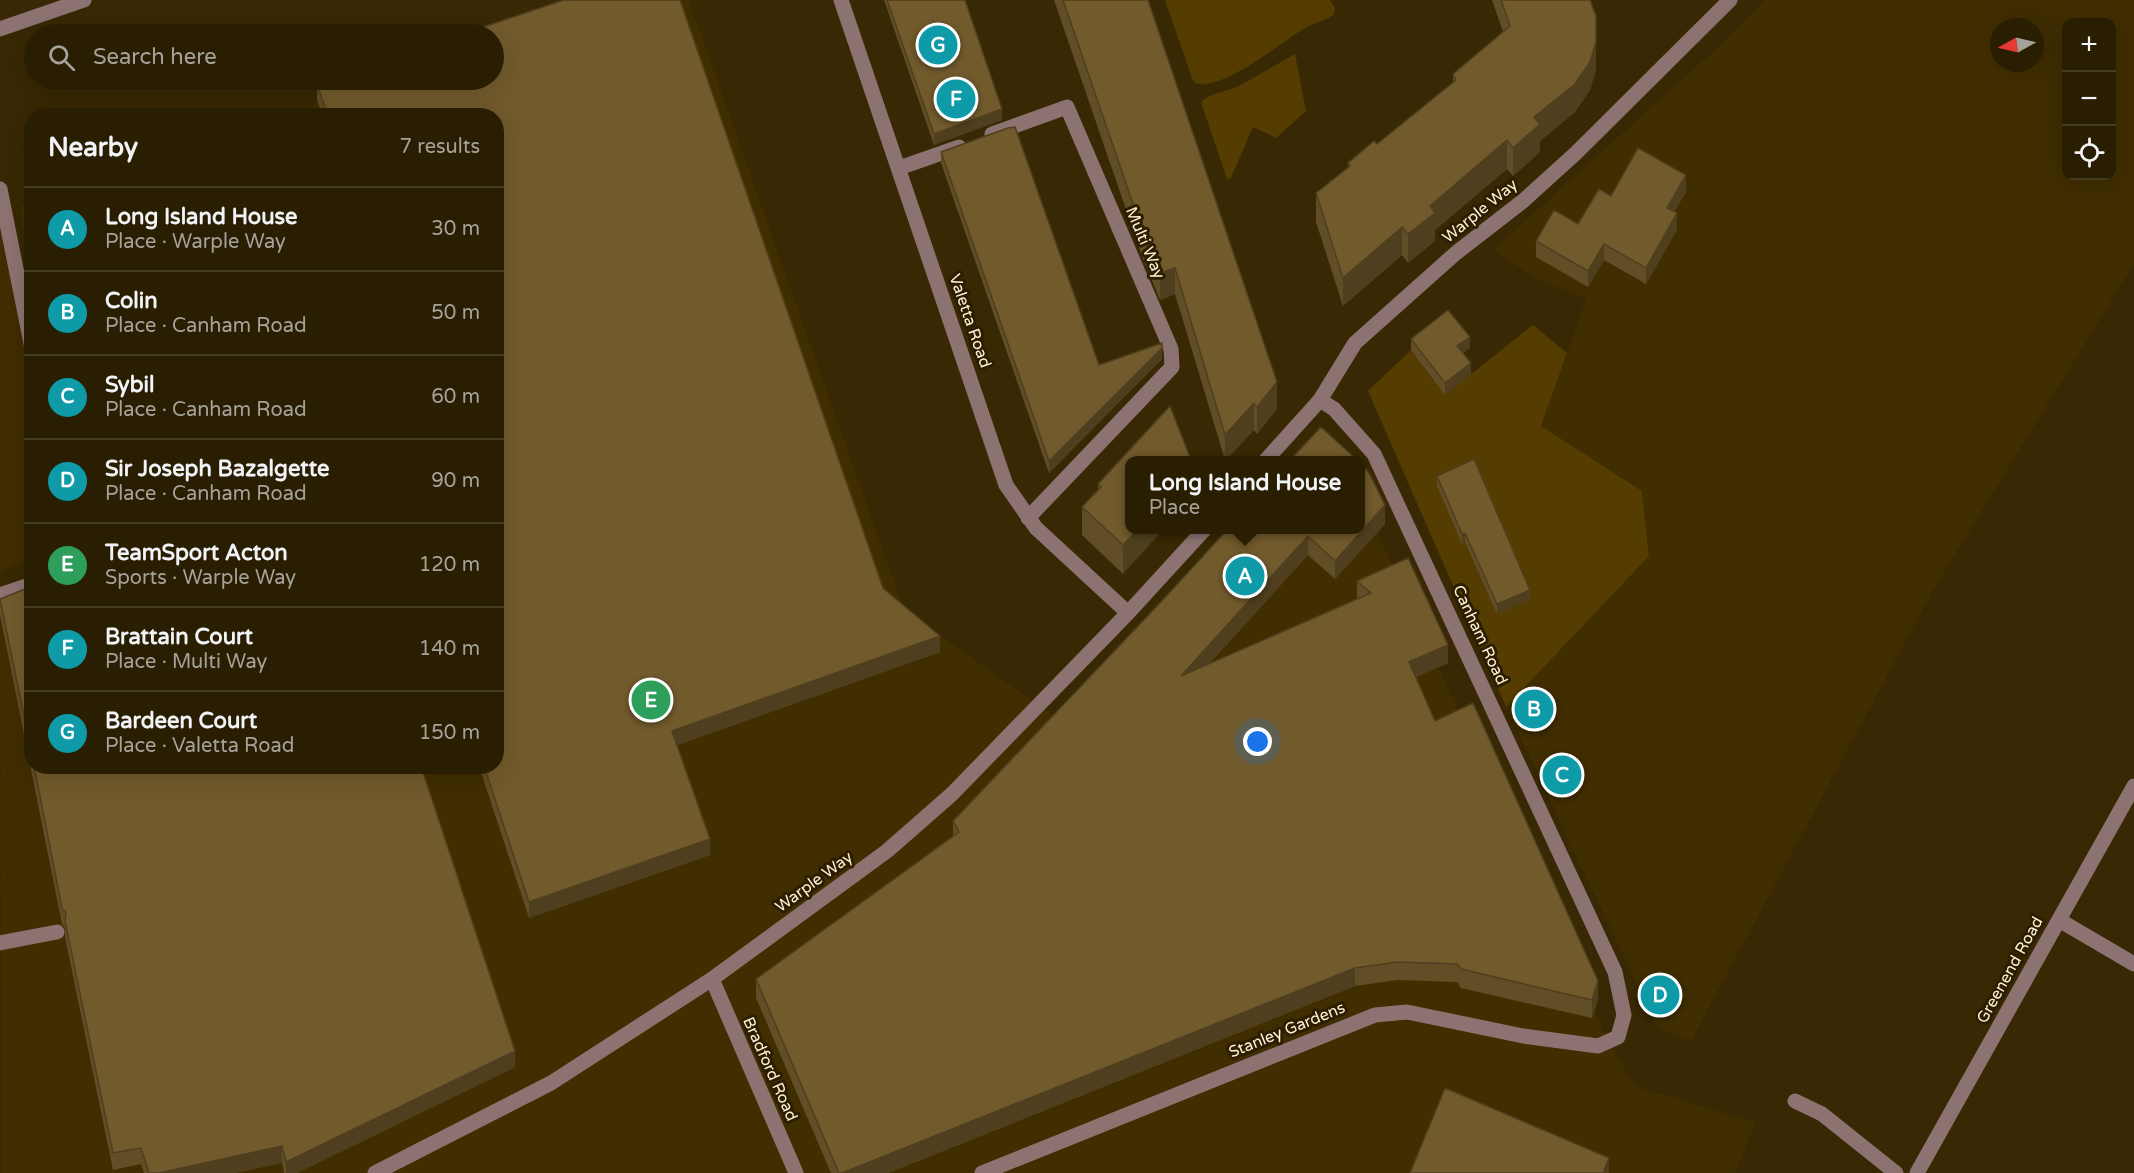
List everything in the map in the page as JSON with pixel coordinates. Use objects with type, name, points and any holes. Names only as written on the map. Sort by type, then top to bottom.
[{"type":"street","points":[[0,29],[84,0]]},
{"type":"street","name":"Valetta Road","points":[[841,0],[1006,485],[1028,518],[1128,613]]},
{"type":"street","name":"Warple Way","points":[[1270,456],[1320,400],[1355,344],[1456,253],[1523,201],[1576,153],[1730,0]]},
{"type":"street","name":"Multi Way","points":[[899,168],[1067,107],[1171,349],[1172,367],[1028,518]]},
{"type":"street","points":[[0,189],[24,308]]},
{"type":"street","name":"Canham Road","points":[[1320,400],[1334,409],[1374,454],[1420,549],[1615,972],[1624,1015],[1618,1037]]},
{"type":"street","name":"Warple Way","points":[[375,1173],[551,1083],[711,979],[887,852],[952,794],[1128,613],[1200,534]]},
{"type":"street","points":[[0,595],[24,587]]},
{"type":"street","name":"Greenend Road","points":[[1917,1173],[2134,786]]},
{"type":"street","points":[[2058,920],[2134,964]]},
{"type":"street","points":[[0,943],[57,932]]},
{"type":"street","name":"Bradford Road","points":[[711,979],[796,1173]]},
{"type":"street","name":"Stanley Gardens","points":[[982,1173],[1375,1014],[1407,1012],[1523,1036],[1598,1046],[1618,1037]]},
{"type":"street","points":[[1795,1101],[1822,1114],[1896,1173]]},
{"type":"shaded area","points":[[614,0],[689,0],[904,610],[1080,734],[1249,534],[1365,534],[1365,505],[1605,1035],[1635,1086],[1756,1123],[1735,1173],[1,1173],[0,603],[24,590],[24,774],[504,774],[504,108],[303,108],[356,90],[504,90],[504,73]]},
{"type":"shaded area","points":[[1165,0],[1330,0],[1335,8],[1334,14],[1305,28],[1252,64],[1221,80],[1207,84],[1195,83],[1192,78]]},
{"type":"shaded area","points":[[1764,0],[2134,0],[2134,264],[1935,587],[1691,1041],[1657,1027],[1506,707],[1649,555],[1642,491],[1541,426],[1586,299],[1536,278],[1493,250],[1728,38]]},
{"type":"shaded area","points":[[1295,54],[1306,111],[1276,138],[1253,127],[1231,178],[1227,179],[1201,102],[1209,96],[1239,86]]},
{"type":"shaded area","points":[[24,206],[24,232],[20,207]]},
{"type":"shaded area","points":[[0,207],[24,333],[24,563],[0,572]]},
{"type":"shaded area","points":[[1533,325],[1567,353],[1541,426],[1642,491],[1649,556],[1506,707],[1368,391],[1411,350],[1446,394]]},
{"type":"building","points":[[564,0],[680,0],[883,588],[940,636],[672,731],[710,839],[529,902],[487,774],[504,774],[504,108],[325,108],[319,90],[504,90],[504,24],[492,24]]},
{"type":"building","points":[[887,0],[965,0],[1002,109],[934,134]]},
{"type":"building","points":[[1063,0],[1148,0],[1277,382],[1257,407],[1254,403],[1225,435],[1175,268],[1160,273],[1143,233]]},
{"type":"building","points":[[1501,0],[1590,0],[1596,16],[1596,42],[1590,62],[1575,84],[1534,117],[1540,124],[1513,148],[1507,140],[1430,206],[1435,213],[1408,234],[1402,227],[1343,278],[1316,193],[1350,166],[1348,163],[1374,141],[1377,144],[1456,80],[1453,74],[1510,26]]},
{"type":"building","points":[[1015,127],[1099,365],[1162,343],[1162,348],[1049,461],[941,152]]},
{"type":"building","points":[[1638,148],[1686,175],[1667,208],[1677,213],[1646,268],[1604,244],[1588,271],[1536,241],[1554,210],[1578,224],[1599,189],[1611,196]]},
{"type":"building","points":[[1448,310],[1470,337],[1457,346],[1471,363],[1445,383],[1411,339]]},
{"type":"building","points":[[1170,406],[1189,456],[1125,456],[1125,534],[1133,534],[1123,545],[1082,507],[1101,487],[1098,484]]},
{"type":"building","points":[[1321,427],[1353,456],[1294,456]]},
{"type":"building","points":[[1474,459],[1530,590],[1497,604],[1465,533],[1462,534],[1437,476]]},
{"type":"building","points":[[1365,468],[1368,471],[1385,505],[1365,527]]},
{"type":"building","points":[[1223,534],[1359,534],[1335,561],[1308,536],[1181,676],[1371,593],[1357,581],[1408,558],[1448,645],[1409,662],[1435,721],[1473,703],[1598,981],[1592,1000],[1461,969],[1457,964],[1397,962],[1355,968],[839,1173],[756,979],[959,832],[953,821]]},
{"type":"building","points":[[24,589],[24,716],[0,599]]},
{"type":"building","points":[[36,774],[424,774],[515,1051],[286,1162],[282,1146],[159,1173],[149,1173],[141,1148],[113,1153],[65,921],[66,913],[62,908]]},
{"type":"building","points":[[1445,1088],[1609,1158],[1603,1173],[1410,1173]]},
{"type":"place","name":"Bardeen Court","points":[[938,45]]},
{"type":"place","name":"Brattain Court","points":[[956,99]]},
{"type":"place","name":"Long Island House","points":[[1245,576]]},
{"type":"place","name":"TeamSport Acton","points":[[651,700]]},
{"type":"place","name":"Colin","points":[[1534,709]]},
{"type":"place","name":"Sybil","points":[[1562,775]]},
{"type":"place","name":"Sir Joseph Bazalgette","points":[[1660,995]]}]
